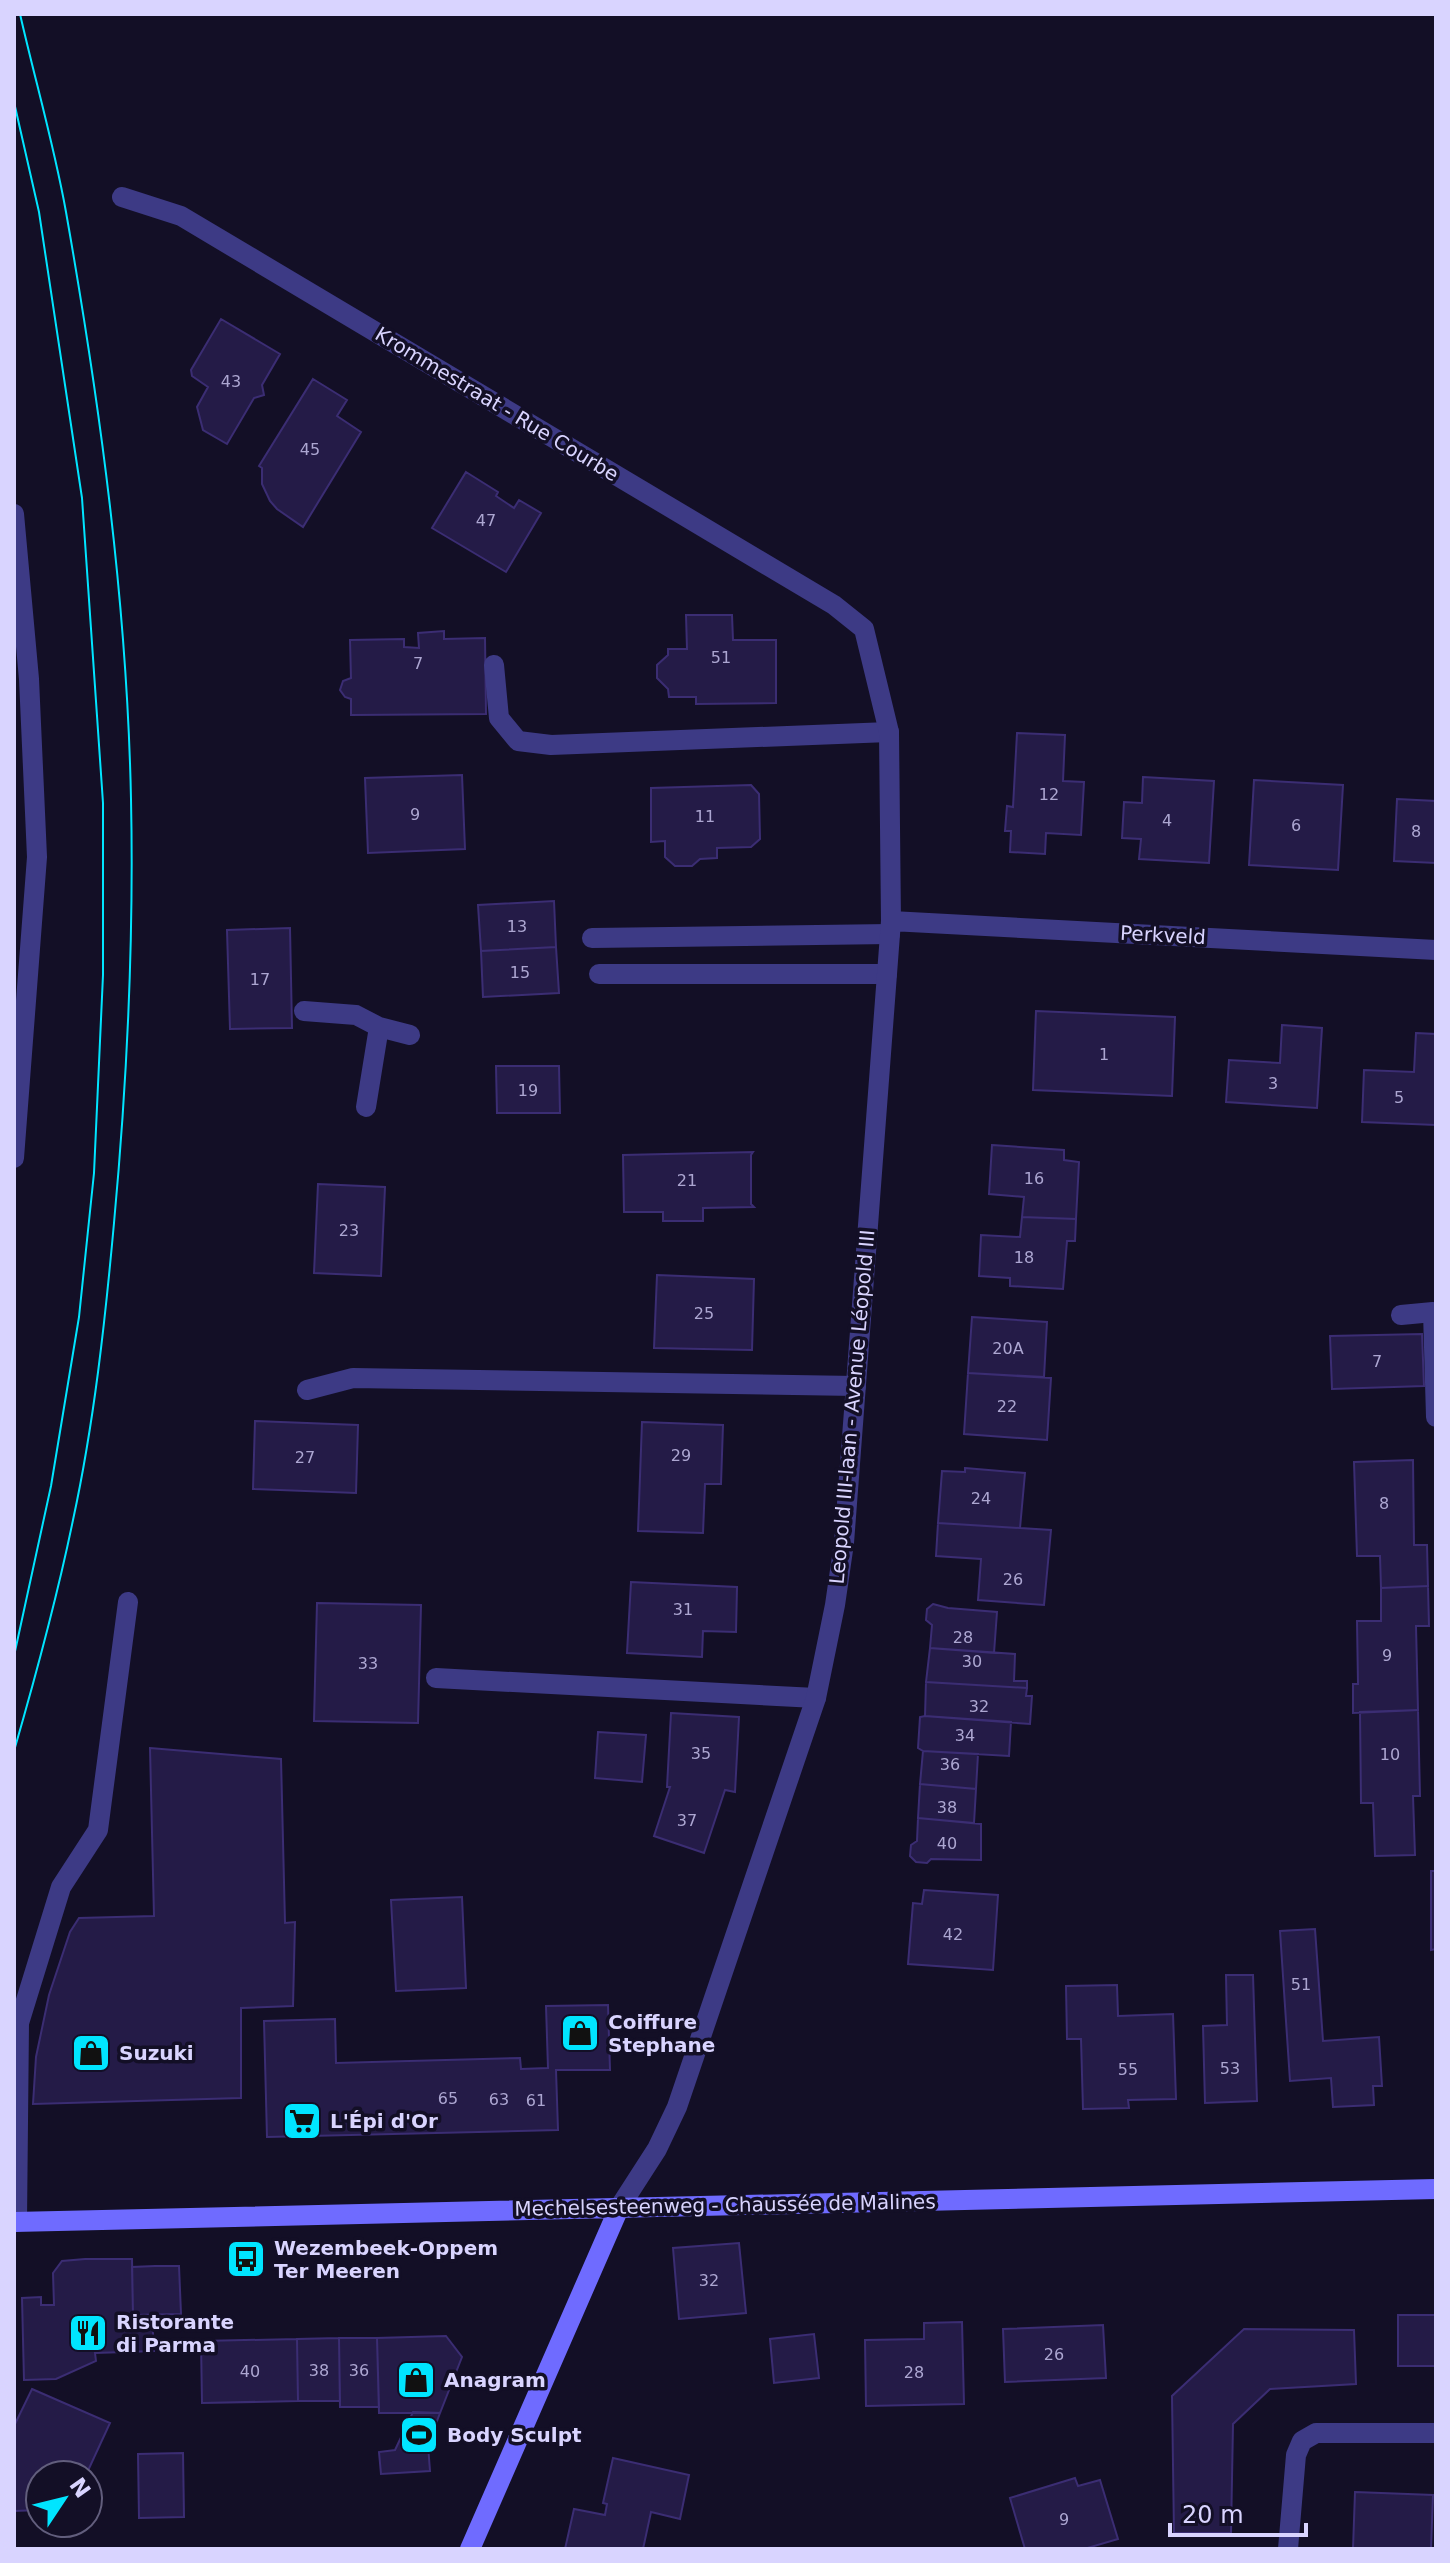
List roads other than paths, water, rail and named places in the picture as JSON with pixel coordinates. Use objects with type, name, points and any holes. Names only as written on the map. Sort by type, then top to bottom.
[{"type":"main road","name":"Mechelsesteenweg - Chaussée de Malines","points":[[16,2222],[1436,2189]]},
{"type":"main road","name":"Leopold III-laan - Avenue Léopold III","points":[[470,2549],[619,2208]]},
{"type":"street","name":"Krommestraat - Rue Courbe","points":[[122,197],[181,216],[834,605],[864,629]]},
{"type":"street","points":[[14,514],[29,679],[37,857],[14,1158]]},
{"type":"street","name":"Leopold III-laan - Avenue Léopold III","points":[[619,2208],[657,2149],[677,2107],[816,1698],[844,1543],[890,927],[889,732],[864,629]]},
{"type":"street","points":[[494,665],[499,718],[518,741],[551,745],[889,732]]},
{"type":"street","name":"Perkveld","points":[[592,938],[890,927],[1436,950]]},
{"type":"street","points":[[599,974],[887,974]]},
{"type":"street","points":[[304,1011],[356,1015],[379,1027],[410,1035]]},
{"type":"street","points":[[366,1107],[379,1027]]},
{"type":"street","points":[[1401,1315],[1433,1312],[1436,1417]]},
{"type":"street","points":[[307,1390],[353,1378],[856,1386]]},
{"type":"street","points":[[16,2222],[19,2023],[61,1887],[98,1830],[128,1602]]},
{"type":"street","points":[[436,1678],[816,1698]]},
{"type":"street","points":[[1288,2549],[1296,2455],[1302,2441],[1316,2433],[1436,2433]]},
{"type":"tram line","points":[[14,1751],[67,1549],[98,1372],[123,1117],[132,852],[124,652],[110,504],[61,187],[20,14]]},
{"type":"tram line","points":[[14,102],[39,212],[82,498],[103,803],[103,975],[94,1173],[79,1317],[51,1486],[14,1656]]},
{"type":"place","name":"Coiffure Stephane","points":[[580,2033]]},
{"type":"place","name":"Suzuki","points":[[91,2053]]},
{"type":"place","name":"L'Épi d'Or","points":[[302,2121]]},
{"type":"place","name":"Wezembeek-Oppem Ter Meeren","points":[[246,2259]]},
{"type":"place","name":"Ristorante di Parma","points":[[88,2333]]},
{"type":"place","name":"Anagram","points":[[416,2380]]},
{"type":"place","name":"Body Sculpt","points":[[419,2435]]}]
